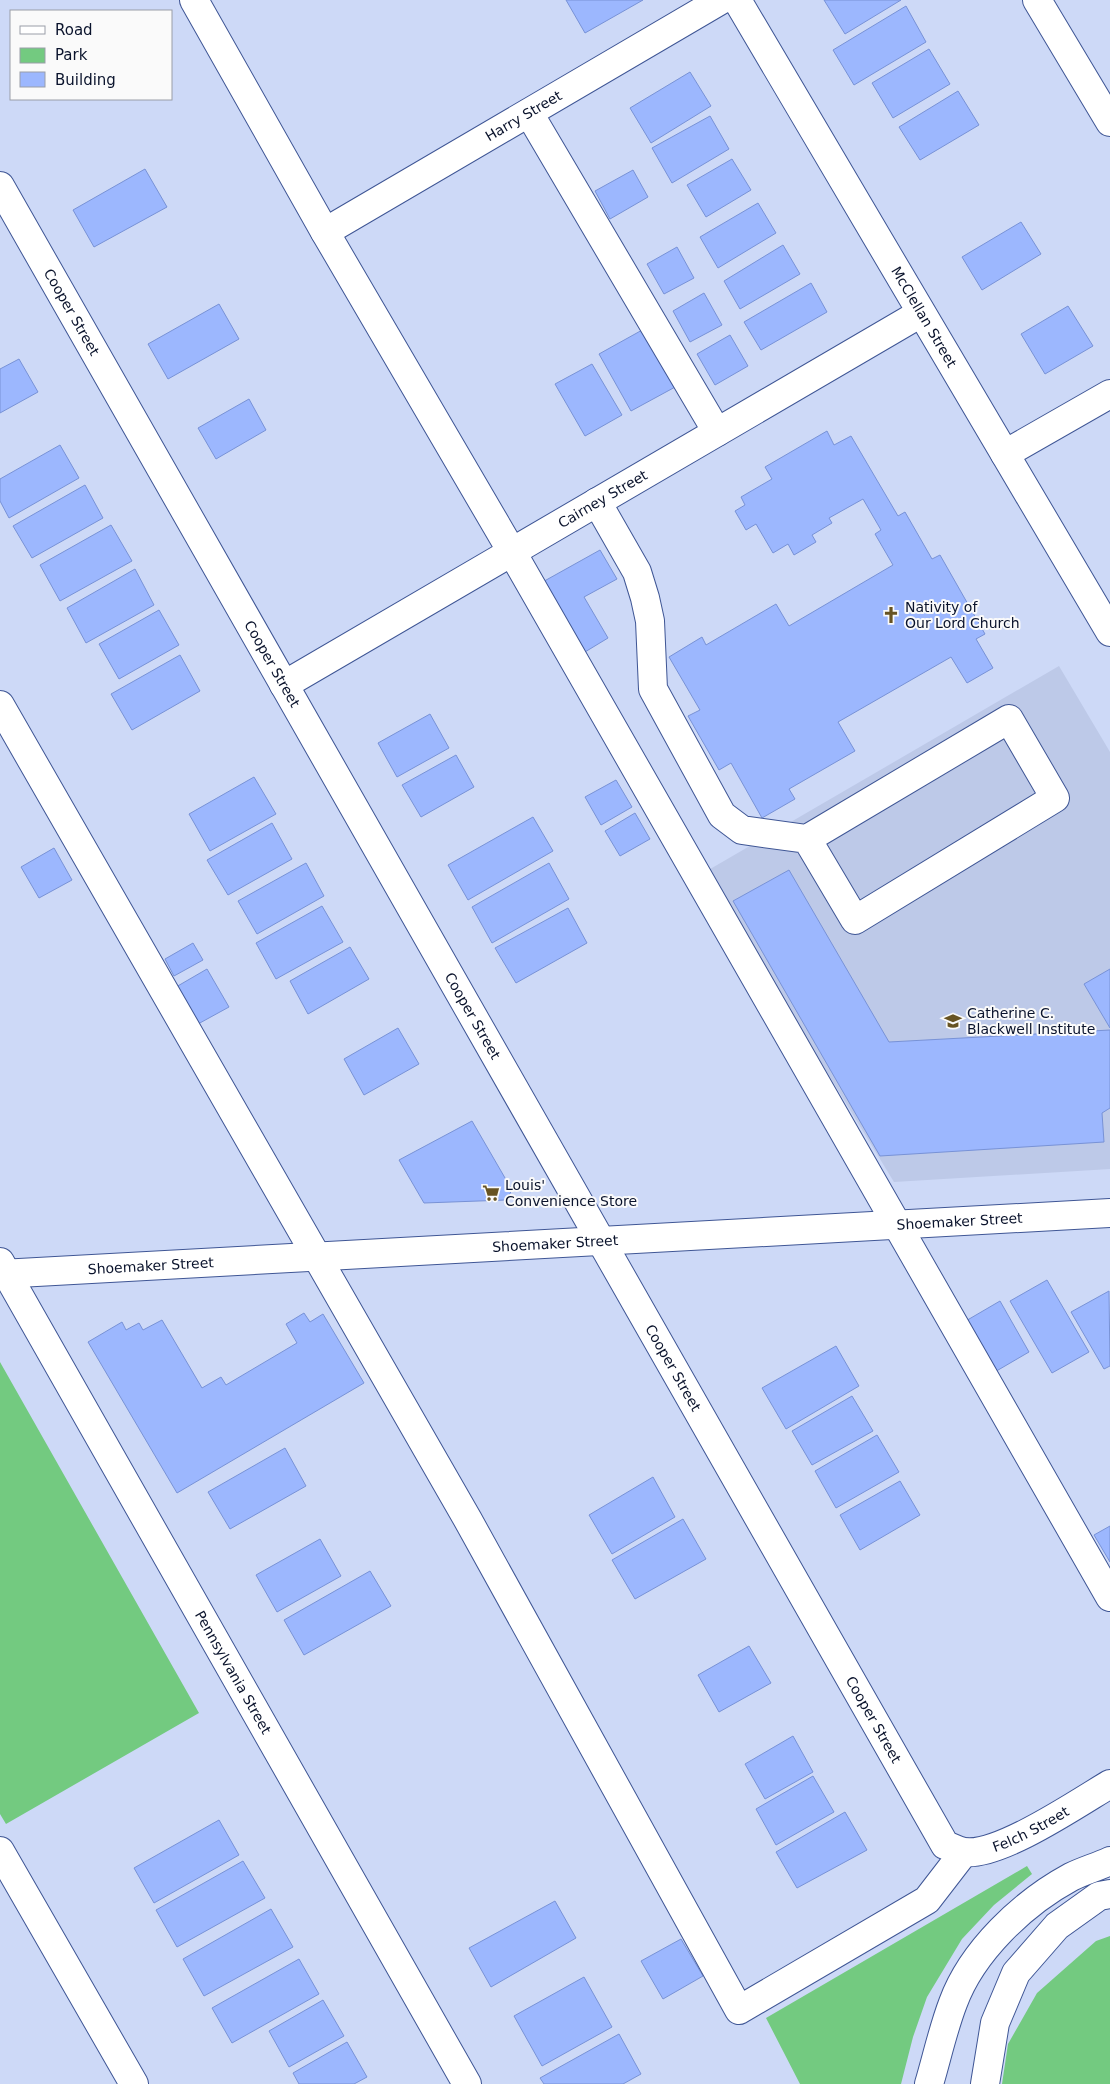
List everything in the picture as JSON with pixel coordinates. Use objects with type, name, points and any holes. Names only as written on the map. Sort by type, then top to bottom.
[{"type":"main road","points":[[194,0],[325,232],[512,552],[1110,1597]]},
{"type":"main road","name":"Harry Street","points":[[325,232],[721,0]]},
{"type":"main road","name":"McClellan Street","points":[[737,0],[1110,632]]},
{"type":"main road","points":[[1037,0],[1110,122]]},
{"type":"main road","points":[[529,113],[717,432]]},
{"type":"main road","name":"Cooper Street","points":[[0,186],[602,1241],[955,1848]]},
{"type":"main road","name":"Cairney Street","points":[[284,684],[921,312]]},
{"type":"main road","points":[[1005,454],[1110,394]]},
{"type":"main road","points":[[597,502],[637,572],[645,598],[650,621],[653,689],[722,815],[742,830],[807,839],[1009,719],[1055,798],[855,920],[807,839]]},
{"type":"main road","points":[[0,705],[468,1520],[739,2010],[928,1900],[955,1848]]},
{"type":"main road","name":"Shoemaker Street","points":[[2,1270],[316,1257],[1110,1213]]},
{"type":"main road","name":"Pennsylvania Street","points":[[2,1270],[468,2084]]},
{"type":"main road","name":"Felch Street","points":[[955,1848],[988,1849],[1018,1836],[1110,1784]]},
{"type":"main road","points":[[0,1851],[134,2084]]},
{"type":"main road","points":[[929,2084],[953,2002],[965,1978],[989,1944],[1011,1920],[1044,1894],[1072,1877],[1110,1861]]},
{"type":"main road","points":[[985,2084],[995,2024],[1016,1973],[1057,1926],[1099,1896],[1110,1894]]},
{"type":"shaded area","name":"Catherine C. Blackwell Institute","points":[[1059,666],[1110,752],[1110,1169],[894,1182],[705,872]]},
{"type":"green space","points":[[0,1362],[199,1713],[6,1824],[0,1814]]},
{"type":"green space","points":[[1027,1866],[1032,1874],[994,1905],[962,1939],[927,1997],[913,2037],[901,2084],[800,2084],[766,2018]]},
{"type":"green space","points":[[1110,1936],[1110,2084],[1002,2084],[1008,2044],[1037,1993],[1096,1941]]},
{"type":"building","points":[[566,0],[643,0],[585,33]]},
{"type":"building","points":[[824,0],[901,0],[845,34]]},
{"type":"building","points":[[906,6],[926,42],[854,85],[833,50]]},
{"type":"building","points":[[929,49],[950,84],[893,118],[872,83]]},
{"type":"building","points":[[690,72],[711,106],[651,143],[630,108]]},
{"type":"building","points":[[958,91],[979,125],[920,160],[899,127]]},
{"type":"building","points":[[710,116],[729,149],[672,183],[652,148]]},
{"type":"building","points":[[732,159],[751,190],[706,217],[687,185]]},
{"type":"building","points":[[145,169],[167,207],[94,247],[73,210]]},
{"type":"building","points":[[633,170],[648,197],[610,219],[595,191]]},
{"type":"building","points":[[758,203],[776,233],[718,268],[700,237]]},
{"type":"building","points":[[1021,222],[1041,254],[982,290],[962,257]]},
{"type":"building","points":[[783,245],[800,274],[740,309],[724,281]]},
{"type":"building","points":[[677,247],[694,278],[664,294],[647,264]]},
{"type":"building","points":[[811,283],[827,312],[761,350],[744,322]]},
{"type":"building","points":[[704,293],[722,325],[690,342],[673,311]]},
{"type":"building","points":[[219,304],[239,339],[168,379],[148,344]]},
{"type":"building","points":[[1068,306],[1093,346],[1045,374],[1021,334]]},
{"type":"building","points":[[644,329],[677,386],[631,411],[599,354]]},
{"type":"building","points":[[730,335],[748,366],[715,385],[697,354]]},
{"type":"building","points":[[19,359],[38,392],[0,413],[0,369]]},
{"type":"building","points":[[592,364],[622,415],[585,436],[555,384]]},
{"type":"building","points":[[249,399],[266,430],[216,459],[198,428]]},
{"type":"building","name":"Nativity of Our Lord Church","points":[[827,431],[834,445],[851,436],[898,516],[905,512],[932,559],[940,555],[985,634],[976,639],[993,668],[967,683],[951,657],[838,722],[855,751],[789,789],[795,799],[762,818],[731,763],[719,770],[688,716],[700,710],[669,657],[702,637],[706,645],[776,604],[789,626],[893,565],[875,534],[881,530],[863,499],[829,518],[832,523],[812,535],[816,542],[794,555],[788,544],[773,553],[756,524],[746,530],[735,511],[745,505],[741,497],[772,479],[765,467]]},
{"type":"building","points":[[60,445],[79,478],[9,518],[0,501],[0,479]]},
{"type":"building","points":[[85,485],[103,518],[32,558],[13,526]]},
{"type":"building","points":[[111,525],[132,561],[60,601],[40,565]]},
{"type":"building","points":[[600,550],[617,579],[584,597],[608,638],[580,655],[539,584]]},
{"type":"building","points":[[135,569],[154,605],[86,643],[67,608]]},
{"type":"building","points":[[159,610],[179,645],[119,679],[99,644]]},
{"type":"building","points":[[180,655],[200,691],[132,730],[111,694]]},
{"type":"building","points":[[430,714],[449,748],[397,777],[378,743]]},
{"type":"building","points":[[456,755],[474,787],[421,817],[402,785]]},
{"type":"building","points":[[254,777],[276,814],[210,851],[189,814]]},
{"type":"building","points":[[616,780],[632,807],[601,825],[585,797]]},
{"type":"building","points":[[635,813],[650,839],[620,856],[605,831]]},
{"type":"building","points":[[533,817],[553,851],[468,900],[448,865]]},
{"type":"building","points":[[272,823],[292,859],[228,895],[207,860]]},
{"type":"building","points":[[54,848],[72,880],[39,898],[21,867]]},
{"type":"building","points":[[306,863],[324,896],[257,934],[238,901]]},
{"type":"building","points":[[549,863],[569,899],[492,943],[472,907]]},
{"type":"building","points":[[789,870],[889,1042],[1110,1030],[1110,1108],[1102,1113],[1104,1142],[880,1156],[733,901]]},
{"type":"building","points":[[322,906],[343,942],[276,979],[256,943]]},
{"type":"building","points":[[568,908],[587,943],[516,983],[495,948]]},
{"type":"building","points":[[193,943],[203,960],[174,976],[165,959]]},
{"type":"building","points":[[350,947],[369,979],[308,1014],[290,981]]},
{"type":"building","points":[[207,969],[229,1007],[198,1024],[176,987]]},
{"type":"building","points":[[1110,969],[1110,1028],[1084,984]]},
{"type":"building","points":[[398,1028],[419,1064],[364,1095],[344,1059]]},
{"type":"building","points":[[472,1121],[512,1190],[506,1200],[424,1203],[399,1160]]},
{"type":"building","points":[[1047,1280],[1089,1352],[1052,1373],[1010,1301]]},
{"type":"building","points":[[1109,1291],[1110,1366],[1104,1369],[1071,1312]]},
{"type":"building","points":[[1000,1301],[1029,1352],[993,1373],[964,1322]]},
{"type":"building","points":[[304,1313],[310,1322],[323,1314],[364,1383],[177,1493],[88,1342],[122,1322],[126,1330],[139,1323],[143,1330],[162,1320],[202,1388],[221,1377],[226,1385],[297,1343],[286,1324]]},
{"type":"building","points":[[836,1346],[859,1386],[786,1429],[762,1388]]},
{"type":"building","points":[[852,1396],[873,1431],[812,1465],[792,1431]]},
{"type":"building","points":[[877,1435],[899,1472],[836,1508],[815,1471]]},
{"type":"building","points":[[285,1448],[306,1486],[230,1529],[208,1492]]},
{"type":"building","points":[[653,1477],[675,1517],[612,1554],[589,1515]]},
{"type":"building","points":[[900,1481],[920,1515],[860,1550],[840,1515]]},
{"type":"building","points":[[683,1519],[706,1559],[635,1599],[612,1560]]},
{"type":"building","points":[[1110,1526],[1110,1562],[1094,1535]]},
{"type":"building","points":[[320,1539],[341,1576],[277,1612],[256,1575]]},
{"type":"building","points":[[370,1571],[391,1606],[304,1655],[284,1620]]},
{"type":"building","points":[[749,1646],[771,1683],[719,1712],[698,1675]]},
{"type":"building","points":[[793,1736],[813,1772],[765,1799],[745,1764]]},
{"type":"building","points":[[813,1776],[834,1812],[776,1845],[756,1809]]},
{"type":"building","points":[[845,1812],[867,1850],[797,1888],[776,1852]]},
{"type":"building","points":[[219,1820],[239,1855],[154,1903],[134,1868]]},
{"type":"building","points":[[243,1861],[265,1898],[177,1947],[156,1910]]},
{"type":"building","points":[[555,1901],[576,1938],[491,1987],[469,1948]]},
{"type":"building","points":[[271,1909],[293,1947],[204,1996],[183,1959]]},
{"type":"building","points":[[681,1939],[703,1976],[663,1999],[641,1961]]},
{"type":"building","points":[[299,1959],[319,1994],[232,2043],[212,2008]]},
{"type":"building","points":[[584,1977],[612,2027],[542,2066],[514,2016]]},
{"type":"building","points":[[323,2000],[344,2036],[289,2067],[269,2031]]},
{"type":"building","points":[[619,2034],[641,2074],[623,2084],[544,2084],[540,2078]]},
{"type":"building","points":[[347,2042],[367,2077],[354,2084],[299,2084],[293,2073]]},
{"type":"place","name":"Nativity of Our Lord Church","points":[[891,615]]},
{"type":"place","name":"Catherine C. Blackwell Institute","points":[[953,1021]]},
{"type":"place","name":"Louis' Convenience Store","points":[[491,1193]]}]
